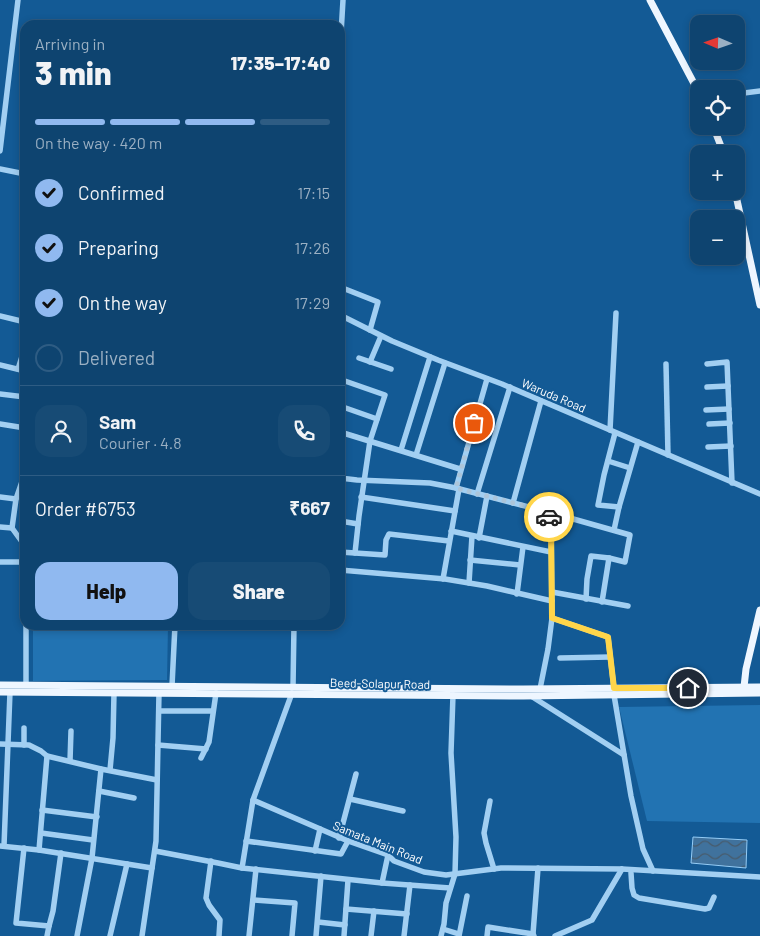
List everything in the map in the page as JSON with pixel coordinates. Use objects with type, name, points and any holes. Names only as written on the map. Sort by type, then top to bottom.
[{"type":"main road","points":[[650,0],[692,80]]},
{"type":"main road","points":[[737,200],[760,305]]},
{"type":"main road","points":[[744,687],[746,669],[760,610]]},
{"type":"main road","name":"Beed-Solapur Road","points":[[0,685],[172,686],[531,696],[760,687]]},
{"type":"main road","name":"Beed-Solapur Road","points":[[0,692],[216,693],[292,690],[540,689],[614,692],[760,693]]},
{"type":"street","points":[[0,151],[18,0]]},
{"type":"street","points":[[342,20],[344,0]]},
{"type":"street","points":[[745,93],[760,91]]},
{"type":"street","points":[[0,169],[20,173]]},
{"type":"street","points":[[345,289],[378,302],[370,330]]},
{"type":"street","points":[[616,312],[613,431],[598,505],[619,507]]},
{"type":"street","points":[[0,316],[20,321]]},
{"type":"street","name":"Waruda Road","points":[[345,318],[381,336],[430,357],[510,387],[760,494]]},
{"type":"street","points":[[370,362],[381,336]]},
{"type":"street","points":[[401,450],[430,357]]},
{"type":"street","points":[[359,358],[391,369]]},
{"type":"street","points":[[707,364],[727,362],[732,482]]},
{"type":"street","points":[[0,366],[18,369],[20,363]]},
{"type":"street","points":[[416,455],[445,363]]},
{"type":"street","points":[[666,364],[668,455]]},
{"type":"street","points":[[443,579],[460,469],[487,379]]},
{"type":"street","points":[[345,381],[385,395],[370,441],[361,497],[355,554]]},
{"type":"street","points":[[706,387],[728,386]]},
{"type":"street","points":[[477,494],[510,387]]},
{"type":"street","points":[[0,394],[20,396]]},
{"type":"street","points":[[513,503],[541,401]]},
{"type":"street","points":[[345,408],[377,419]]},
{"type":"street","points":[[706,410],[729,409]]},
{"type":"street","points":[[709,424],[730,423]]},
{"type":"street","points":[[0,424],[20,427]]},
{"type":"street","points":[[345,434],[460,469]]},
{"type":"street","points":[[614,530],[638,442]]},
{"type":"street","points":[[708,447],[731,446]]},
{"type":"street","points":[[608,462],[630,468]]},
{"type":"street","points":[[345,478],[364,481],[430,483],[457,488],[630,535],[625,562],[591,556],[586,599]]},
{"type":"street","points":[[20,487],[16,499],[12,528],[20,539]]},
{"type":"street","points":[[479,538],[487,496]]},
{"type":"street","points":[[361,497],[455,511]]},
{"type":"street","points":[[0,498],[16,499]]},
{"type":"street","points":[[540,689],[552,618],[551,523],[548,512]]},
{"type":"street","points":[[345,522],[358,524]]},
{"type":"street","points":[[0,527],[12,528]]},
{"type":"street","points":[[451,531],[551,552]]},
{"type":"street","points":[[345,553],[385,555],[386,540],[389,534],[450,541]]},
{"type":"street","points":[[469,583],[472,536]]},
{"type":"street","points":[[517,594],[523,547]]},
{"type":"street","points":[[602,602],[609,558]]},
{"type":"street","points":[[470,560],[520,565]]},
{"type":"street","points":[[0,562],[20,562]]},
{"type":"street","points":[[345,570],[443,579],[488,586],[552,602]]},
{"type":"street","points":[[552,592],[628,606]]},
{"type":"street","points":[[552,618],[608,637],[614,692],[631,796],[643,850],[653,871]]},
{"type":"street","points":[[26,630],[26,685]]},
{"type":"street","points":[[172,686],[175,630]]},
{"type":"street","points":[[242,868],[253,800],[292,690],[294,630]]},
{"type":"street","points":[[560,658],[610,657]]},
{"type":"street","points":[[10,692],[2,846],[152,868]]},
{"type":"street","points":[[142,936],[156,841],[159,692]]},
{"type":"street","points":[[110,770],[114,693]]},
{"type":"street","points":[[201,758],[209,742],[216,693]]},
{"type":"street","points":[[453,695],[451,753],[456,837],[455,874],[446,903],[442,933],[459,935],[467,896]]},
{"type":"street","points":[[531,696],[624,755]]},
{"type":"street","points":[[159,711],[213,711]]},
{"type":"street","points":[[24,728],[24,745]]},
{"type":"street","points":[[70,761],[71,731]]},
{"type":"street","points":[[0,744],[29,745],[47,756],[157,780]]},
{"type":"street","points":[[158,745],[206,748]]},
{"type":"street","points":[[39,850],[47,756]]},
{"type":"street","points":[[77,936],[92,858],[101,769]]},
{"type":"street","points":[[339,838],[356,774]]},
{"type":"street","points":[[99,791],[134,798]]},
{"type":"street","points":[[350,798],[403,810]]},
{"type":"street","name":"Samata Main Road","points":[[253,800],[339,838],[388,855],[394,861],[424,872],[446,875],[501,868],[622,871]]},
{"type":"street","points":[[490,801],[484,833],[494,869]]},
{"type":"street","points":[[42,810],[97,817]]},
{"type":"street","points":[[315,851],[320,829]]},
{"type":"street","points":[[41,833],[93,840]]},
{"type":"street","points":[[246,841],[341,854],[348,841]]},
{"type":"street","points":[[24,848],[16,923],[49,926]]},
{"type":"street","points":[[154,851],[242,868],[348,880],[450,888]]},
{"type":"street","points":[[47,936],[54,911],[60,853]]},
{"type":"street","points":[[382,883],[388,855]]},
{"type":"street","points":[[210,861],[206,898],[220,920],[219,936]]},
{"type":"street","points":[[110,936],[127,864]]},
{"type":"street","points":[[487,936],[488,927],[534,935],[538,868]]},
{"type":"street","points":[[249,936],[256,869]]},
{"type":"street","points":[[622,871],[653,871],[760,878]]},
{"type":"street","points":[[622,871],[760,878]]},
{"type":"street","points":[[555,936],[592,920],[622,871]]},
{"type":"street","points":[[632,873],[632,888],[634,895],[639,898],[705,909],[709,908],[714,897]]},
{"type":"street","points":[[316,936],[321,876]]},
{"type":"street","points":[[344,936],[348,880]]},
{"type":"street","points":[[404,936],[410,885]]},
{"type":"street","points":[[253,900],[295,903],[292,936]]},
{"type":"street","points":[[346,909],[407,914]]},
{"type":"street","points":[[371,936],[374,911]]},
{"type":"street","points":[[318,922],[345,925]]},
{"type":"shaded area","points":[[33,630],[168,630],[167,680],[33,681]]},
{"type":"shaded area","points":[[760,705],[760,823],[647,821],[619,707]]},
{"type":"water","points":[[693,837],[747,840],[746,868],[691,863]]},
{"type":"way so far","points":[[474,423],[456,488],[548,512],[549,517]]},
{"type":"route","points":[[549,517],[551,523],[552,618],[608,637],[614,688],[688,688]]}]
